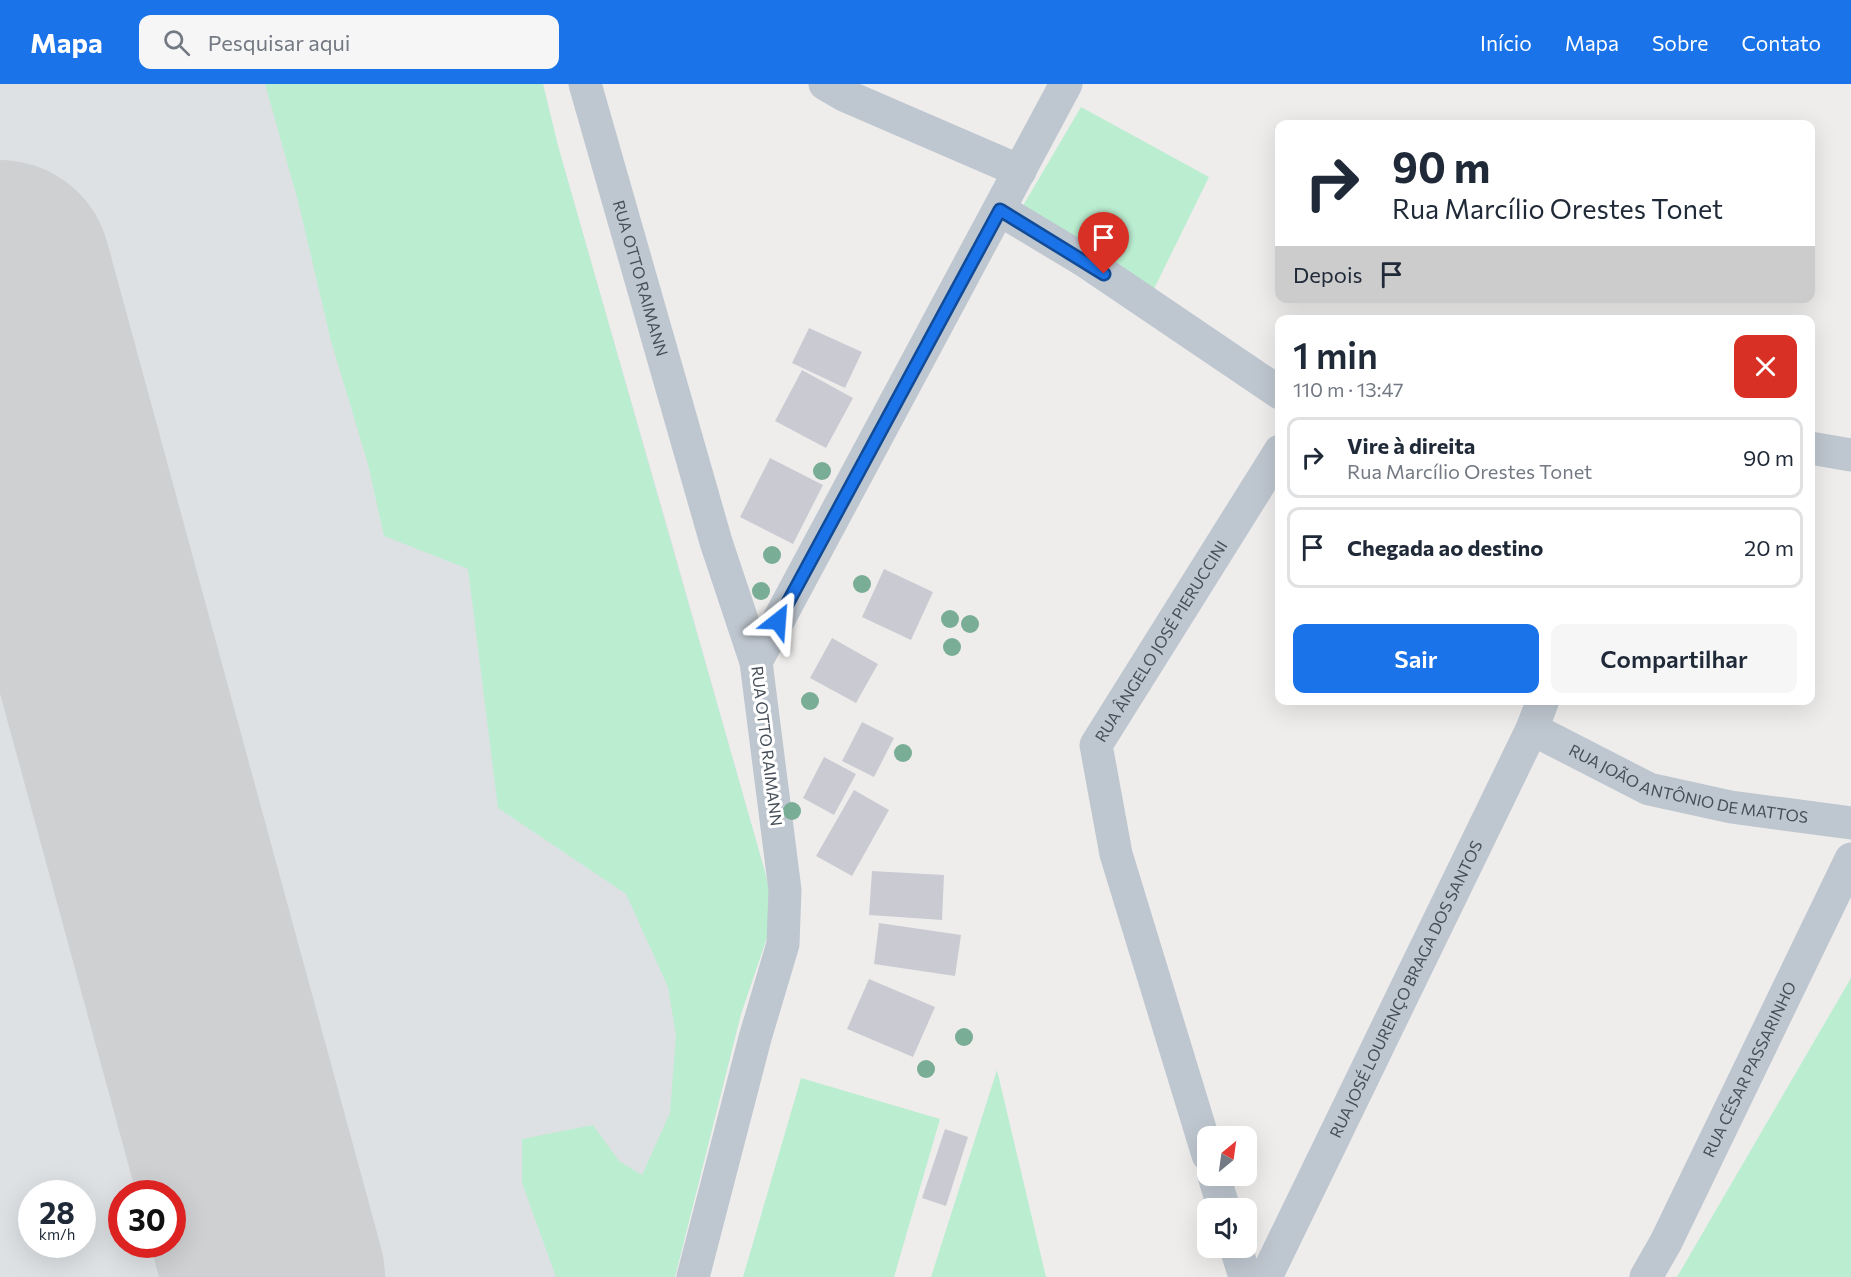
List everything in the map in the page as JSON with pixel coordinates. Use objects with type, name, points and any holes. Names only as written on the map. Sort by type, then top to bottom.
[{"type":"street","name":"RUA OTTO RAIMANN","points":[[585,84],[716,542],[756,662],[785,890],[783,944],[755,1038],[693,1277]]},
{"type":"street","points":[[825,84],[1020,171]]},
{"type":"street","points":[[756,662],[1066,84]]},
{"type":"street","points":[[1000,210],[1084,261],[1275,390]]},
{"type":"street","points":[[1815,449],[1851,455]]},
{"type":"street","name":"RUA ÂNGELO JOSÉ PIERUCCINI","points":[[1199,1126],[1116,854],[1096,745],[1275,459]]},
{"type":"street","name":"RUA JOÃO ANTÔNIO DE MATTOS","points":[[1537,715],[1649,789],[1731,807],[1851,823]]},
{"type":"street","name":"RUA JOSÉ LOURENÇO BRAGA DOS SANTOS","points":[[1266,1277],[1537,715]]},
{"type":"street","name":"RUA CÉSAR PASSARINHO","points":[[1646,1277],[1666,1242],[1851,859]]},
{"type":"street","points":[[1239,1258],[1245,1277]]},
{"type":"shaded area","points":[[0,84],[543,84],[558,146],[775,914],[741,1014],[675,1277],[0,1277]]},
{"type":"green space","points":[[265,84],[543,84],[558,146],[775,914],[741,1014],[675,1277],[556,1277],[522,1183],[522,1139],[593,1125],[619,1161],[642,1175],[670,1113],[676,1035],[668,987],[626,894],[498,808],[468,569],[384,536],[368,464],[331,341],[298,201]]},
{"type":"green space","points":[[1081,107],[1209,177],[1152,293],[1021,209]]},
{"type":"green space","points":[[1851,978],[1851,1277],[1677,1277]]},
{"type":"green space","points":[[997,1070],[1046,1277],[931,1277]]},
{"type":"green space","points":[[801,1078],[940,1119],[894,1277],[743,1277]]},
{"type":"building","points":[[809,328],[862,352],[845,388],[792,363]]},
{"type":"building","points":[[802,370],[853,398],[826,448],[775,421]]},
{"type":"building","points":[[770,458],[823,485],[793,544],[740,517]]},
{"type":"building","points":[[884,569],[933,592],[911,640],[862,617]]},
{"type":"building","points":[[832,638],[878,664],[856,703],[810,678]]},
{"type":"building","points":[[862,722],[894,738],[874,777],[842,761]]},
{"type":"building","points":[[824,757],[856,774],[834,815],[803,798]]},
{"type":"building","points":[[854,790],[889,810],[852,876],[816,856]]},
{"type":"building","points":[[872,871],[944,875],[942,920],[869,915]]},
{"type":"building","points":[[879,923],[961,935],[955,976],[874,964]]},
{"type":"building","points":[[869,979],[935,1007],[913,1057],[847,1029]]},
{"type":"building","points":[[945,1129],[968,1137],[946,1206],[922,1198]]},
{"type":"runway","points":[[0,271],[274,1277]]},
{"type":"route","points":[[778,621],[1000,210],[1104,274]]}]
